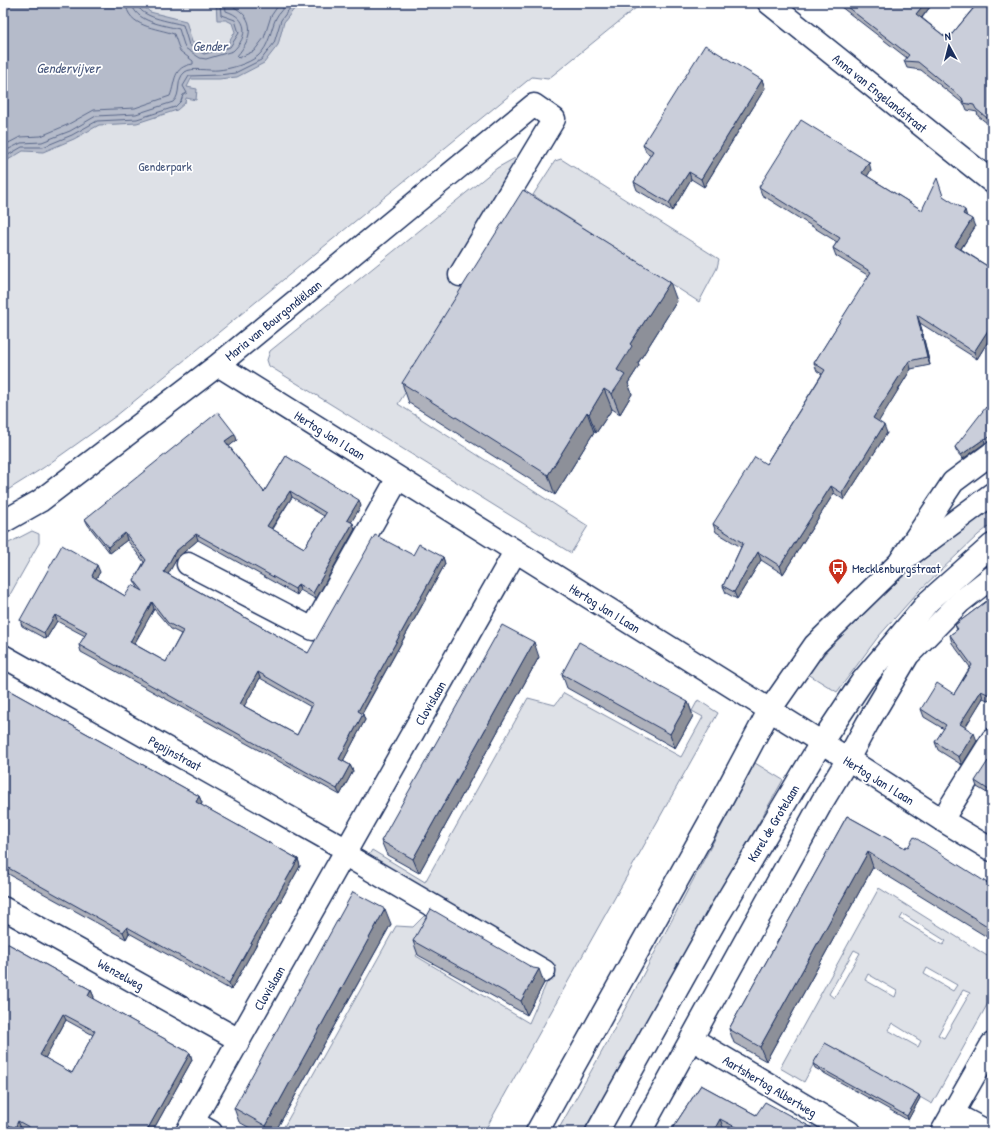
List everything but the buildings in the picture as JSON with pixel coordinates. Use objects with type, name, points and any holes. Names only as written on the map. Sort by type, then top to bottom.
[{"type":"street","name":"Anna van Engelandstraat","points":[[769,3],[992,182]]},
{"type":"street","name":"Maria van Bourgondiëlaan","points":[[3,522],[40,501],[218,365],[534,105],[554,119],[460,275]]},
{"type":"street","name":"Hertog Jan I Laan","points":[[218,365],[992,850]]},
{"type":"street","points":[[899,563],[953,482],[992,453]]},
{"type":"street","points":[[188,564],[313,629],[398,478]]},
{"type":"street","points":[[537,1132],[718,807],[769,711],[814,645],[899,563],[992,494]]},
{"type":"street","name":"Karel de Grotelaan","points":[[597,1132],[719,914],[821,743],[863,680],[929,601],[992,545]]},
{"type":"street","name":"Clovislaan","points":[[197,1129],[239,1040],[516,552]]},
{"type":"street","points":[[640,1132],[822,802],[908,655],[960,602],[992,577]]},
{"type":"street","name":"Pepijnstraat","points":[[3,656],[346,852]]},
{"type":"street","points":[[942,820],[992,740]]},
{"type":"street","points":[[346,852],[544,971]]},
{"type":"street","name":"Wenzelweg","points":[[3,908],[239,1040]]},
{"type":"street","name":"Aartshertog Albertweg","points":[[692,1039],[849,1132]]},
{"type":"street","points":[[942,1132],[992,1044]]},
{"type":"street","points":[[952,1113],[988,1132]]},
{"type":"green space","name":"Genderpark","points":[[3,3],[642,3],[548,79],[532,77],[116,416],[43,468],[3,493]]},
{"type":"green space","points":[[515,158],[518,160],[518,168],[449,273],[473,287],[398,404],[588,526],[571,553],[269,366],[267,360],[270,351],[497,168]]},
{"type":"green space","points":[[561,159],[719,259],[717,268],[699,302],[533,195],[555,161]]},
{"type":"green space","points":[[992,506],[992,524],[978,535],[919,591],[878,637],[837,692],[808,674],[849,627],[894,584],[942,544]]},
{"type":"green space","points":[[32,531],[39,534],[39,543],[3,607],[3,546]]},
{"type":"green space","points":[[564,693],[681,757],[703,717],[692,711],[698,700],[718,713],[484,1132],[281,1132],[396,926],[413,927],[424,916],[436,922],[416,956],[529,1023],[554,966],[367,858],[372,850],[425,882],[528,698],[555,705]]},
{"type":"green space","points":[[755,763],[783,780],[583,1132],[557,1132],[609,1039]]},
{"type":"green space","points":[[879,888],[992,959],[992,996],[932,1104],[825,1043],[804,1082],[780,1068]],"holes":[[[903,914],[946,941],[943,945],[900,919]],[[854,950],[860,953],[834,998],[829,994]],[[927,968],[957,985],[953,991],[924,974]],[[868,974],[897,991],[895,997],[865,980]],[[963,990],[970,993],[944,1038],[938,1035]],[[892,1023],[921,1041],[918,1047],[888,1030]]]},
{"type":"water","name":"Gendervijver","points":[[3,3],[140,3],[150,12],[186,21],[192,42],[204,50],[228,44],[235,32],[232,23],[226,20],[217,20],[216,3],[299,3],[284,22],[278,45],[264,63],[237,77],[219,79],[191,79],[187,87],[197,89],[196,100],[186,98],[185,103],[177,110],[137,123],[99,125],[74,139],[43,152],[23,151],[3,163]]},
{"type":"place","name":"Mecklenburgstraat","points":[[838,585]]},
{"type":"water label","name":"Gender","points":[[210,45]]}]
